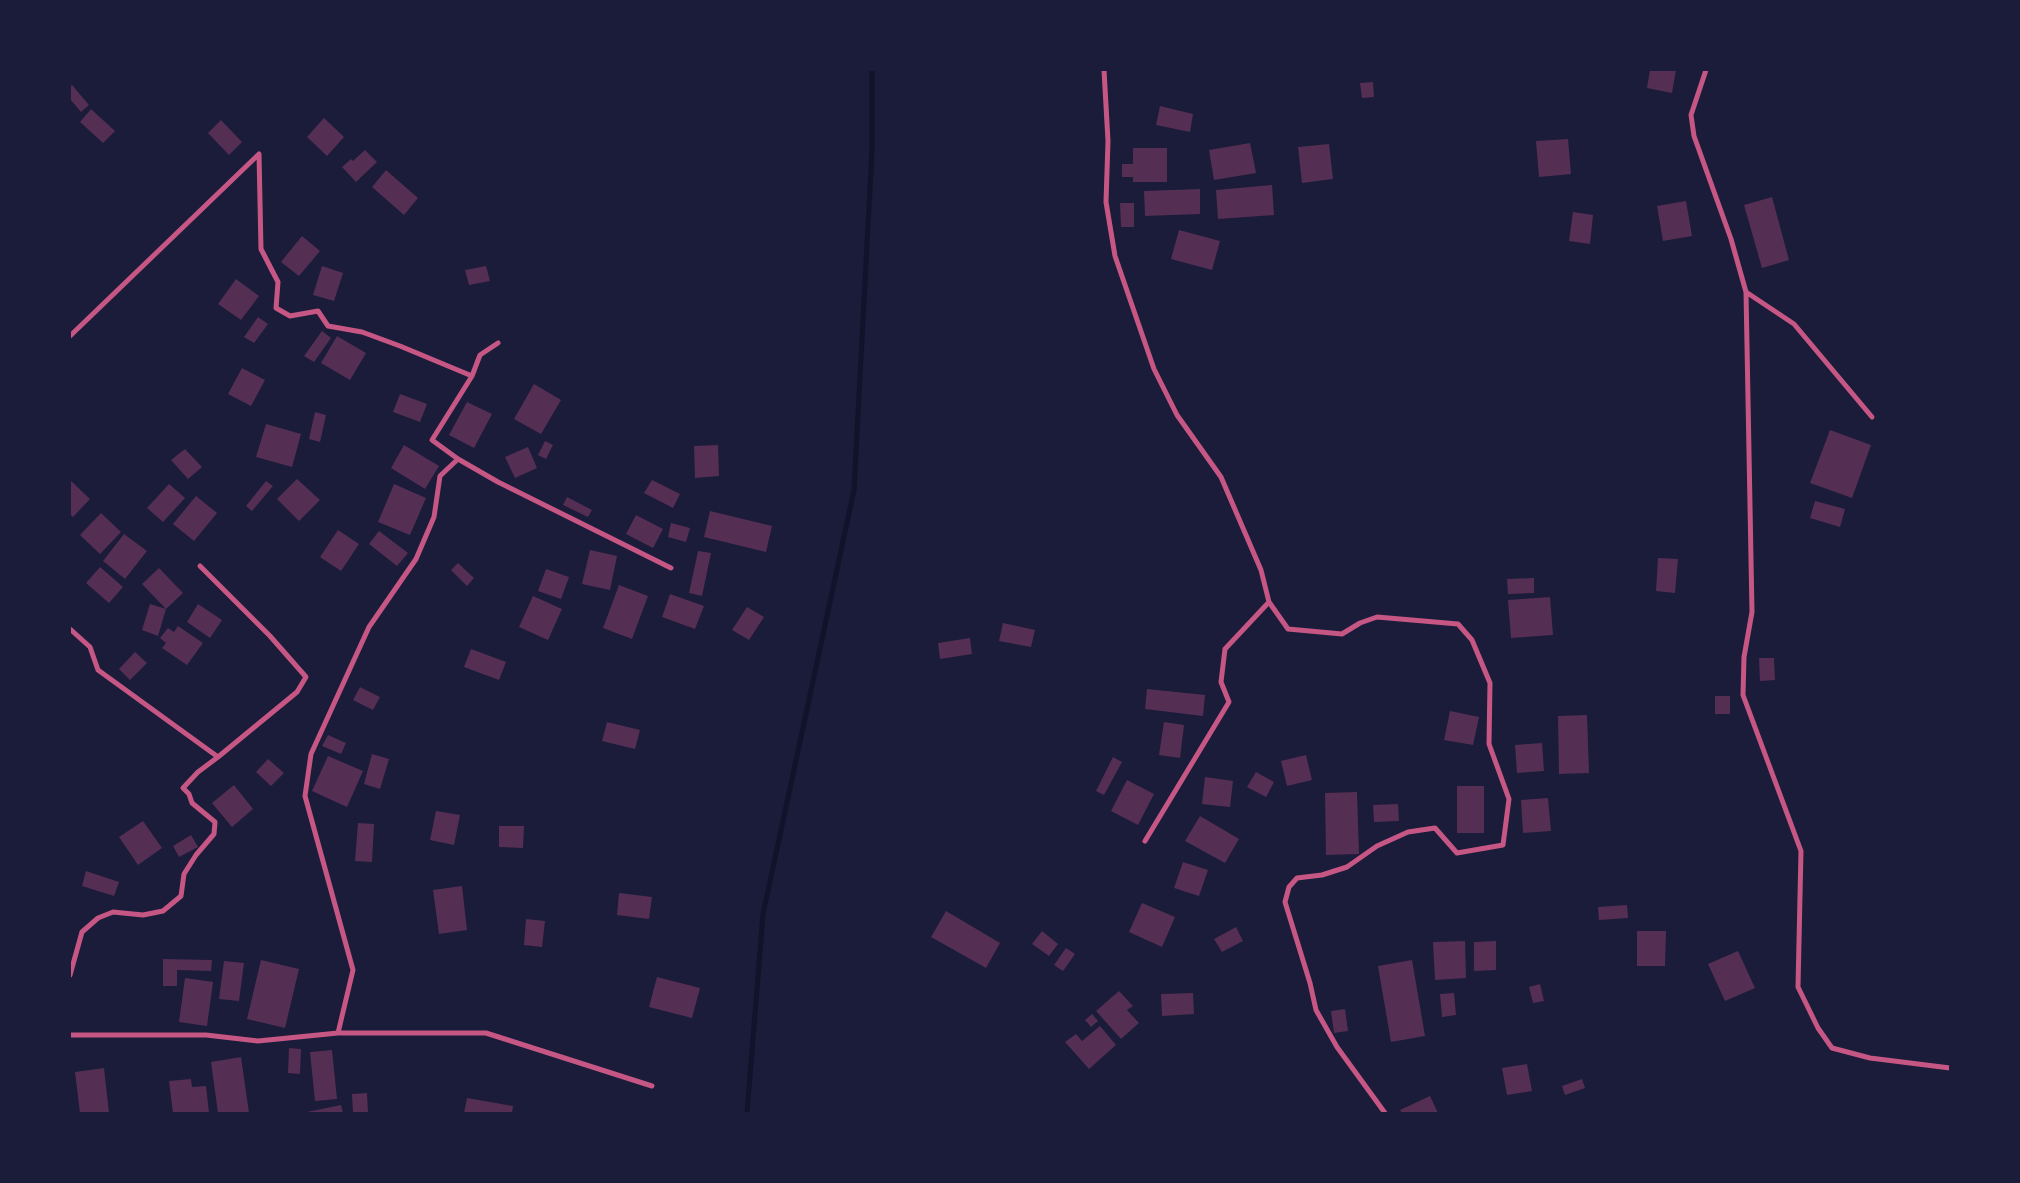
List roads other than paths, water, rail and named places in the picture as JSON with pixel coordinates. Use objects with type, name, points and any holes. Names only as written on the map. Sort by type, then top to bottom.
[{"type":"street","points":[[1104,70],[1108,141],[1106,202],[1116,256],[1154,369],[1177,415],[1221,477],[1261,570],[1269,602],[1288,629],[1342,634],[1360,623],[1377,616],[1458,624],[1472,640],[1490,683],[1489,744],[1509,799],[1503,845],[1457,852],[1435,828],[1408,832],[1377,846],[1347,867],[1322,875],[1297,878],[1289,887],[1287,894],[1286,902],[1316,1010],[1338,1047],[1385,1113]]},
{"type":"street","points":[[1706,70],[1691,115],[1694,136],[1732,239],[1746,292],[1752,612],[1744,657],[1743,695],[1801,851],[1798,987],[1818,1028],[1832,1048],[1870,1058],[1950,1068]]},
{"type":"street","points":[[70,336],[259,154],[261,250],[278,282],[276,308],[290,316],[318,311],[328,326],[362,332],[472,376]]},
{"type":"street","points":[[1746,292],[1794,324],[1872,417]]},
{"type":"street","points":[[498,343],[480,355],[472,376],[432,440],[458,459],[498,482],[671,568]]},
{"type":"street","points":[[338,1033],[353,970],[305,796],[311,754],[369,627],[416,559],[434,517],[440,476],[458,459]]},
{"type":"street","points":[[70,975],[82,932],[98,918],[113,912],[143,915],[163,911],[180,896],[184,874],[196,855],[214,834],[215,822],[192,803],[189,794],[183,788],[198,772],[297,692],[306,677],[270,636],[200,566]]},
{"type":"street","points":[[1145,842],[1229,702],[1221,682],[1225,649],[1269,602]]},
{"type":"street","points":[[70,630],[90,647],[98,670],[218,757]]},
{"type":"street","points":[[70,1035],[206,1035],[258,1041],[338,1033],[486,1033],[652,1086]]},
{"type":"waterway","points":[[747,1113],[763,914],[854,490],[872,150],[872,70]]}]
